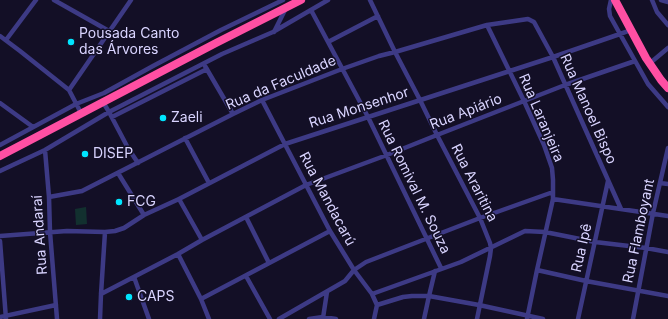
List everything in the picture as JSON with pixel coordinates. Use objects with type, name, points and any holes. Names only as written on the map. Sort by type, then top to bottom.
[{"type":"highway","points":[[0,156],[216,42],[284,4],[301,0]]},
{"type":"highway","points":[[616,0],[630,30],[649,64],[668,88]]},
{"type":"street","points":[[6,40],[36,0]]},
{"type":"street","points":[[54,0],[109,31]]},
{"type":"street","points":[[68,90],[131,0]]},
{"type":"street","points":[[0,171],[45,150],[204,63],[274,32],[328,0]]},
{"type":"street","name":"Rua Araritina","points":[[370,0],[480,218],[490,243],[490,256],[477,319]]},
{"type":"street","points":[[611,0],[609,9],[610,16],[648,84],[668,107]]},
{"type":"street","points":[[652,0],[657,12],[668,26]]},
{"type":"street","points":[[661,0],[668,2]]},
{"type":"street","points":[[274,32],[284,4]]},
{"type":"street","points":[[0,145],[76,104],[104,93],[222,30],[284,4]]},
{"type":"street","name":"Rua Romival M. Souza","points":[[311,10],[368,117],[442,268]]},
{"type":"street","points":[[328,42],[378,16]]},
{"type":"street","name":"Rua da Faculdade","points":[[49,197],[82,191],[262,100],[342,69],[379,56],[487,25],[528,19],[532,20]]},
{"type":"street","name":"Rua Manoel Bispo","points":[[532,20],[553,57],[620,209]]},
{"type":"street","name":"Rua Laranjeira","points":[[487,25],[524,101],[544,145],[552,168],[554,192],[553,199],[527,318]]},
{"type":"street","name":"Rua Monsenhor","points":[[0,236],[67,231],[115,231],[124,228],[144,215],[179,199],[285,144],[553,57],[630,30]]},
{"type":"street","points":[[0,37],[6,40],[68,90],[81,113]]},
{"type":"street","points":[[216,42],[222,54]]},
{"type":"street","points":[[649,64],[668,48]]},
{"type":"street","name":"Rua Apiário","points":[[100,294],[306,185],[565,85],[635,62]]},
{"type":"street","points":[[204,63],[233,114]]},
{"type":"street","points":[[111,115],[207,69]]},
{"type":"street","name":"Rua Mandacarú","points":[[262,100],[330,231],[354,270],[372,294],[377,306]]},
{"type":"street","points":[[103,102],[128,148],[138,163]]},
{"type":"street","points":[[0,103],[32,127]]},
{"type":"street","points":[[185,138],[209,183]]},
{"type":"street","name":"Rua Flamboyant","points":[[633,319],[653,213],[668,148]]},
{"type":"street","name":"Rua Andaraí","points":[[45,150],[57,319]]},
{"type":"street","points":[[118,173],[144,215]]},
{"type":"street","name":"Rua Ipê","points":[[578,319],[608,181]]},
{"type":"street","points":[[660,183],[668,184]]},
{"type":"street","points":[[279,319],[345,281],[354,270],[366,262],[480,218],[554,192]]},
{"type":"street","points":[[179,199],[202,240]]},
{"type":"street","points":[[553,199],[668,216]]},
{"type":"street","points":[[246,217],[270,263]]},
{"type":"street","points":[[201,299],[330,231]]},
{"type":"street","points":[[372,294],[472,257],[528,231],[545,232],[595,242],[668,252]]},
{"type":"street","points":[[100,319],[100,294],[105,232]]},
{"type":"street","points":[[0,241],[6,318]]},
{"type":"street","points":[[178,254],[201,299],[209,319]]},
{"type":"street","points":[[537,270],[586,281],[668,296]]},
{"type":"street","points":[[424,319],[435,271]]},
{"type":"street","points":[[246,276],[270,319]]},
{"type":"street","points":[[134,277],[149,319]]},
{"type":"street","points":[[323,318],[326,292]]},
{"type":"street","points":[[374,319],[377,306],[403,297],[429,296],[480,305],[527,318],[543,319]]},
{"type":"street","points":[[0,317],[6,318],[56,305]]},
{"type":"street","points":[[309,319],[336,319]]},
{"type":"green space","points":[[86,207],[87,224],[76,225],[75,209]]},
{"type":"place","name":"Pousada Canto das Árvores","points":[[71,42]]},
{"type":"place","name":"Zaeli","points":[[163,118]]},
{"type":"place","name":"DISEP","points":[[85,154]]},
{"type":"place","name":"FCG","points":[[119,202]]},
{"type":"place","name":"CAPS","points":[[129,297]]}]
